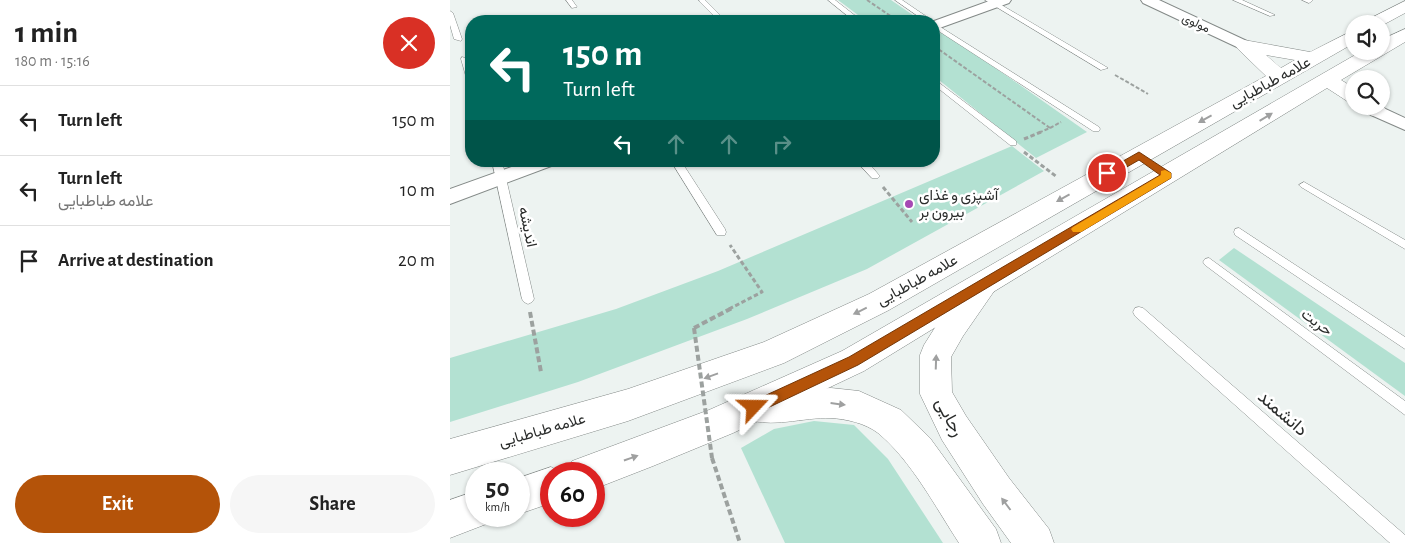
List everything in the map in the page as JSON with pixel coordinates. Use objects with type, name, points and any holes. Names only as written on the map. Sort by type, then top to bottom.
[{"type":"main road","points":[[1389,15],[1405,6]]},
{"type":"main road","points":[[1390,43],[1405,34]]},
{"type":"main road","name":"علامه طباطبایی","points":[[450,457],[628,405],[773,353],[879,302],[1345,40]]},
{"type":"main road","points":[[1244,45],[1312,58]]},
{"type":"main road","points":[[1244,45],[1279,77]]},
{"type":"main road","name":"علامه طباطبایی","points":[[605,467],[638,456],[754,407],[853,361],[1168,175],[1342,77],[1364,60]]},
{"type":"main road","points":[[1139,156],[1168,175]]},
{"type":"main road","name":"رجایی","points":[[985,284],[952,327],[935,355],[936,394],[954,428],[996,491],[1035,543]]},
{"type":"main road","points":[[754,407],[831,403],[859,407],[890,421],[918,450],[982,543]]},
{"type":"main road","points":[[450,519],[465,514]]},
{"type":"street","name":"مولوی","points":[[1148,0],[1244,45]]},
{"type":"street","points":[[940,21],[996,1]]},
{"type":"street","points":[[1386,115],[1405,125]]},
{"type":"street","points":[[450,197],[499,170],[515,167]]},
{"type":"lane","points":[[569,0],[574,7]]},
{"type":"lane","points":[[831,0],[850,15]]},
{"type":"lane","points":[[898,0],[920,15]]},
{"type":"lane","points":[[1236,0],[1272,15]]},
{"type":"lane","points":[[702,1],[717,15]]},
{"type":"lane","points":[[996,1],[1104,68]]},
{"type":"lane","points":[[450,13],[458,39]]},
{"type":"lane","points":[[940,29],[1096,129]]},
{"type":"lane","points":[[940,86],[1013,144]]},
{"type":"lane","points":[[680,167],[721,232]]},
{"type":"lane","points":[[867,167],[875,176]]},
{"type":"lane","name":"اندیشه","points":[[499,170],[528,299]]},
{"type":"lane","points":[[1304,185],[1405,245]]},
{"type":"lane","name":"حریت","points":[[1239,232],[1405,344]]},
{"type":"lane","name":"حریت","points":[[1209,262],[1405,409]]},
{"type":"lane","name":"دانشمند","points":[[1139,312],[1402,543]]},
{"type":"path","points":[[867,0],[889,15]]},
{"type":"path","points":[[940,50],[1050,128],[1013,144],[1076,191]]},
{"type":"path","points":[[1104,68],[1148,94]]},
{"type":"path","points":[[875,176],[912,222]]},
{"type":"path","points":[[721,232],[762,292],[694,328],[712,458],[740,543]]},
{"type":"path","points":[[528,299],[541,372]]},
{"type":"green space","points":[[838,0],[891,0],[913,15],[858,15]]},
{"type":"green space","points":[[944,32],[1087,132],[1036,158],[940,81],[940,33]]},
{"type":"green space","points":[[1012,146],[1044,171],[867,269],[747,319],[578,382],[450,422],[450,358],[616,309],[718,271]]},
{"type":"green space","points":[[1234,248],[1405,363],[1405,396],[1219,260]]},
{"type":"green space","points":[[814,421],[854,425],[888,459],[943,543],[785,543],[741,448],[774,429]]},
{"type":"slow traffic","points":[[1077,229],[1168,175],[1165,173]]},
{"type":"place","name":"آشپزی و غذای بیرون بر","points":[[909,204]]},
{"type":"route","points":[[754,407],[782,396],[853,361],[1168,175],[1139,156],[1107,173]]}]
